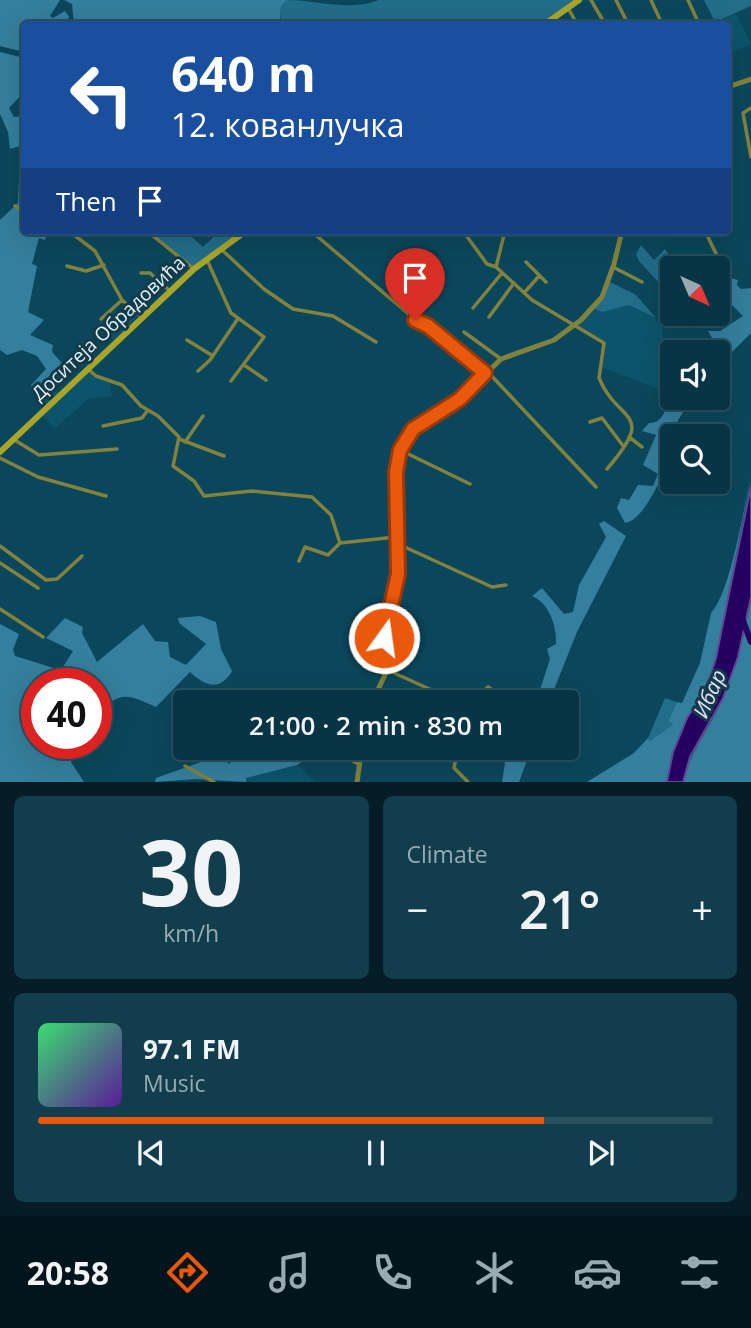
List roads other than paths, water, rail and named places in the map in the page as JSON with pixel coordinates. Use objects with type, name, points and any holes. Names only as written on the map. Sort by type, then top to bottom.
[{"type":"main road","points":[[549,21],[579,0]]},
{"type":"main road","name":"Доситеја Обрадовића","points":[[0,452],[207,257],[240,235]]},
{"type":"street","points":[[591,0],[603,21]]},
{"type":"street","points":[[616,0],[626,21]]},
{"type":"street","points":[[650,0],[660,21]]},
{"type":"street","points":[[688,0],[698,21]]},
{"type":"street","points":[[568,8],[576,21]]},
{"type":"street","points":[[555,17],[557,21]]},
{"type":"street","points":[[731,86],[751,80]]},
{"type":"street","points":[[751,108],[743,113],[751,158]]},
{"type":"street","points":[[15,206],[21,210]]},
{"type":"street","points":[[75,235],[89,245],[104,265],[122,300],[142,317]]},
{"type":"street","points":[[152,235],[194,269]]},
{"type":"street","points":[[317,235],[418,323],[428,326],[486,372],[596,487]]},
{"type":"street","points":[[466,235],[488,264],[496,267],[524,293],[604,343],[599,378],[612,399],[632,418],[629,437],[607,468]]},
{"type":"street","points":[[496,267],[504,235]]},
{"type":"street","points":[[378,690],[384,676],[379,657],[392,608],[398,540],[396,472],[400,450],[413,429],[460,399],[501,359],[554,340],[576,324],[602,297],[621,235]]},
{"type":"street","points":[[707,235],[717,256]]},
{"type":"street","points":[[220,248],[264,289],[293,309],[333,316],[376,342]]},
{"type":"street","points":[[207,257],[223,300],[237,320],[264,337],[231,381]]},
{"type":"street","points":[[526,262],[546,282]]},
{"type":"street","points":[[67,266],[86,271],[104,265]]},
{"type":"street","points":[[613,267],[642,282]]},
{"type":"street","points":[[141,273],[150,272],[170,291]]},
{"type":"street","points":[[473,308],[502,272]]},
{"type":"street","points":[[524,293],[539,275]]},
{"type":"street","points":[[489,317],[514,283]]},
{"type":"street","points":[[101,319],[122,300]]},
{"type":"street","points":[[198,371],[213,356],[237,320]]},
{"type":"street","points":[[464,332],[501,359]]},
{"type":"street","points":[[187,340],[213,356]]},
{"type":"street","points":[[244,365],[266,380]]},
{"type":"street","points":[[88,369],[96,376],[122,385],[147,411],[158,415],[179,439],[224,456]]},
{"type":"street","points":[[103,426],[142,418],[147,411]]},
{"type":"street","points":[[185,442],[202,415]]},
{"type":"street","points":[[590,422],[601,418],[624,447]]},
{"type":"street","points":[[629,437],[642,447]]},
{"type":"street","points":[[13,439],[38,455],[117,449]]},
{"type":"street","points":[[179,439],[173,466],[194,481],[204,496],[252,491],[312,497],[331,515],[340,543]]},
{"type":"street","points":[[400,450],[470,484]]},
{"type":"street","points":[[0,458],[38,477],[106,496]]},
{"type":"street","points":[[299,561],[305,547],[328,555],[340,543],[398,540],[492,587],[506,585]]},
{"type":"street","points":[[0,546],[46,580],[57,579],[82,556]]},
{"type":"street","points":[[0,564],[38,588]]},
{"type":"street","points":[[0,609],[43,637]]},
{"type":"street","points":[[383,668],[432,690]]},
{"type":"street","points":[[351,760],[360,765]]},
{"type":"street","points":[[357,782],[361,760]]},
{"type":"street","points":[[453,760],[454,768],[468,782]]},
{"type":"street","points":[[185,766],[214,782]]},
{"type":"water","points":[[751,486],[751,597],[738,657],[723,698],[690,757],[683,782],[667,782],[673,752],[687,718],[707,687],[716,658]]},
{"type":"waterway","name":"Ибар","points":[[742,618],[751,642]]}]
